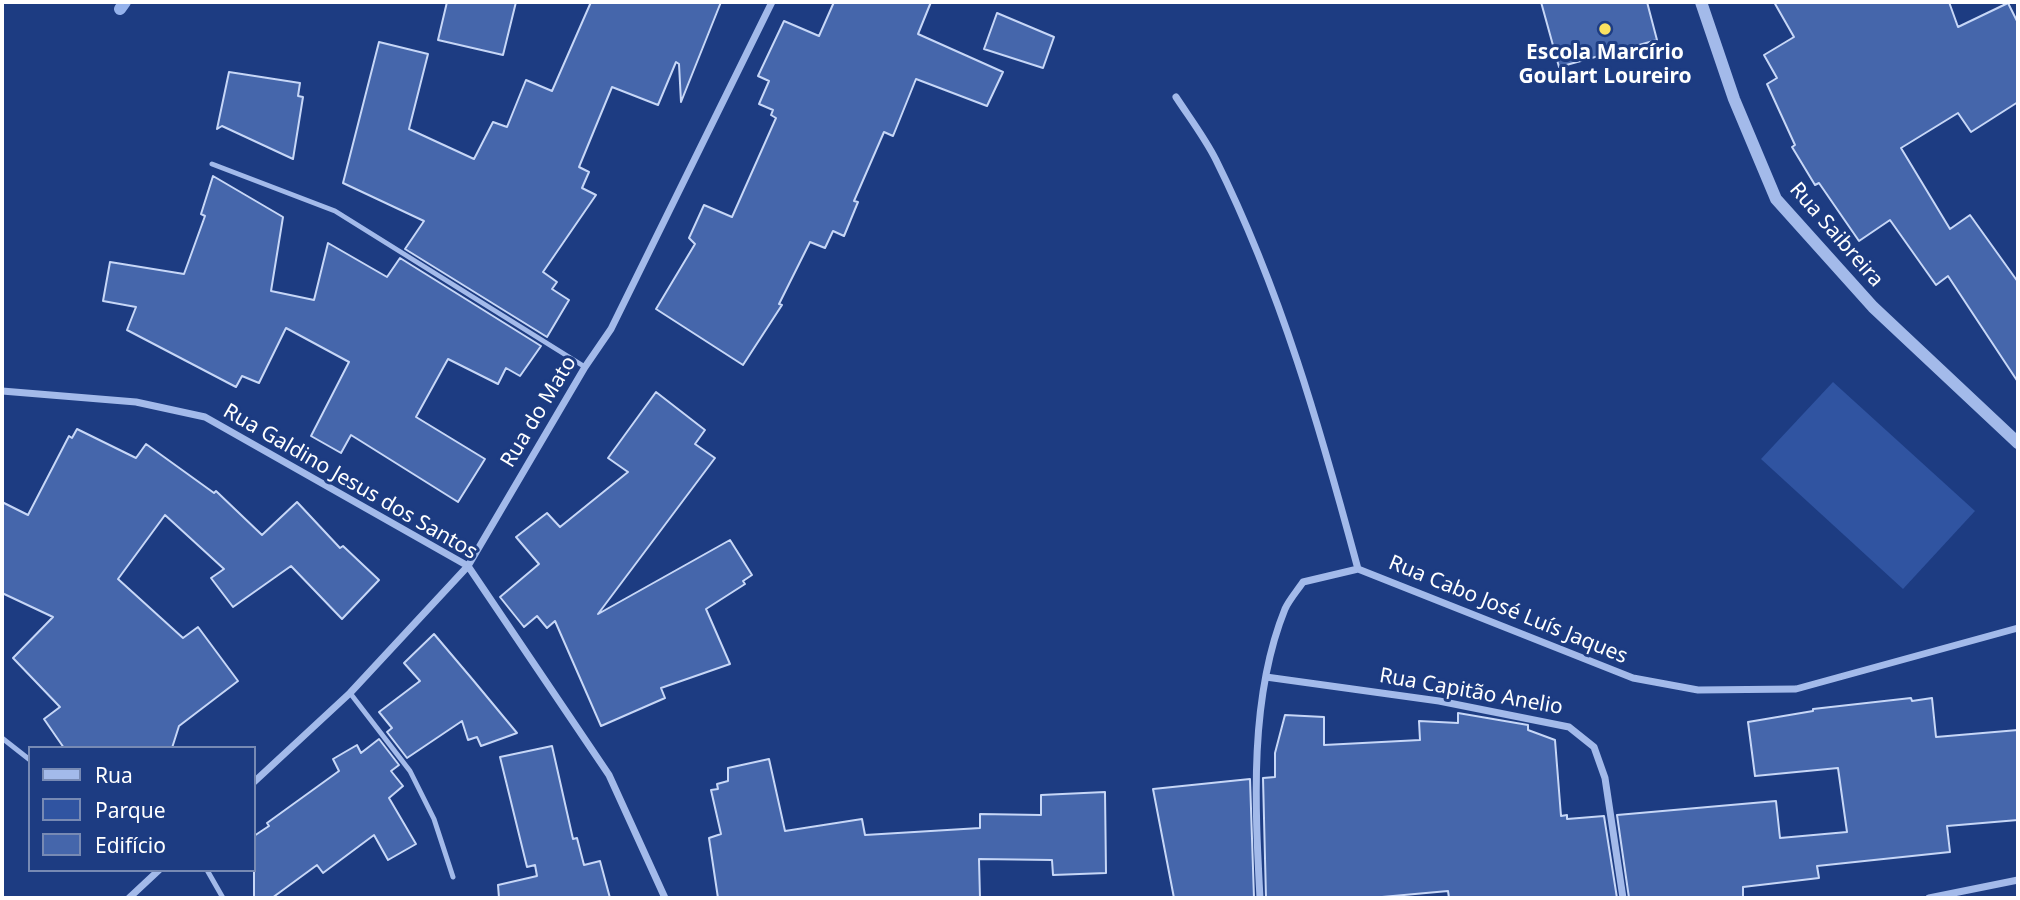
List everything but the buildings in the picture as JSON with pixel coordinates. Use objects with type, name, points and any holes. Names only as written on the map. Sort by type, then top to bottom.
[{"type":"street","name":"Rua do Mato","points":[[256,780],[350,693],[468,566],[585,367],[611,329],[772,2]]},
{"type":"street","name":"Rua Saibreira","points":[[1701,2],[1734,99],[1776,199],[1873,307],[2018,443]]},
{"type":"street","points":[[1176,97],[1215,158],[1282,308],[1321,432],[1358,569]]},
{"type":"street","name":"Rua Galdino Jesus dos Santos","points":[[2,391],[136,402],[205,417],[468,566],[609,775],[666,898]]},
{"type":"street","name":"Rua Cabo José Luís Jaques","points":[[1260,898],[1258,758],[1266,677],[1285,607],[1303,582],[1358,569],[1633,678],[1698,690],[1796,688],[2018,628]]},
{"type":"street","name":"Rua Capitão Anelio","points":[[1266,677],[1439,701],[1569,727],[1594,747],[1605,778],[1623,898]]},
{"type":"street","points":[[129,898],[154,872]]},
{"type":"street","points":[[1929,898],[2018,880]]},
{"type":"lane","points":[[212,164],[335,211],[585,367]]},
{"type":"lane","points":[[350,693],[410,771],[434,819],[453,877]]},
{"type":"lane","points":[[2,738],[28,758]]},
{"type":"lane","points":[[208,872],[223,898]]},
{"type":"green space","points":[[1833,382],[1975,511],[1903,589],[1761,459]]},
{"type":"waterway","points":[[120,9],[125,2]]},
{"type":"place","name":"Escola Marcírio Goulart Loureiro","points":[[1605,29]]}]
